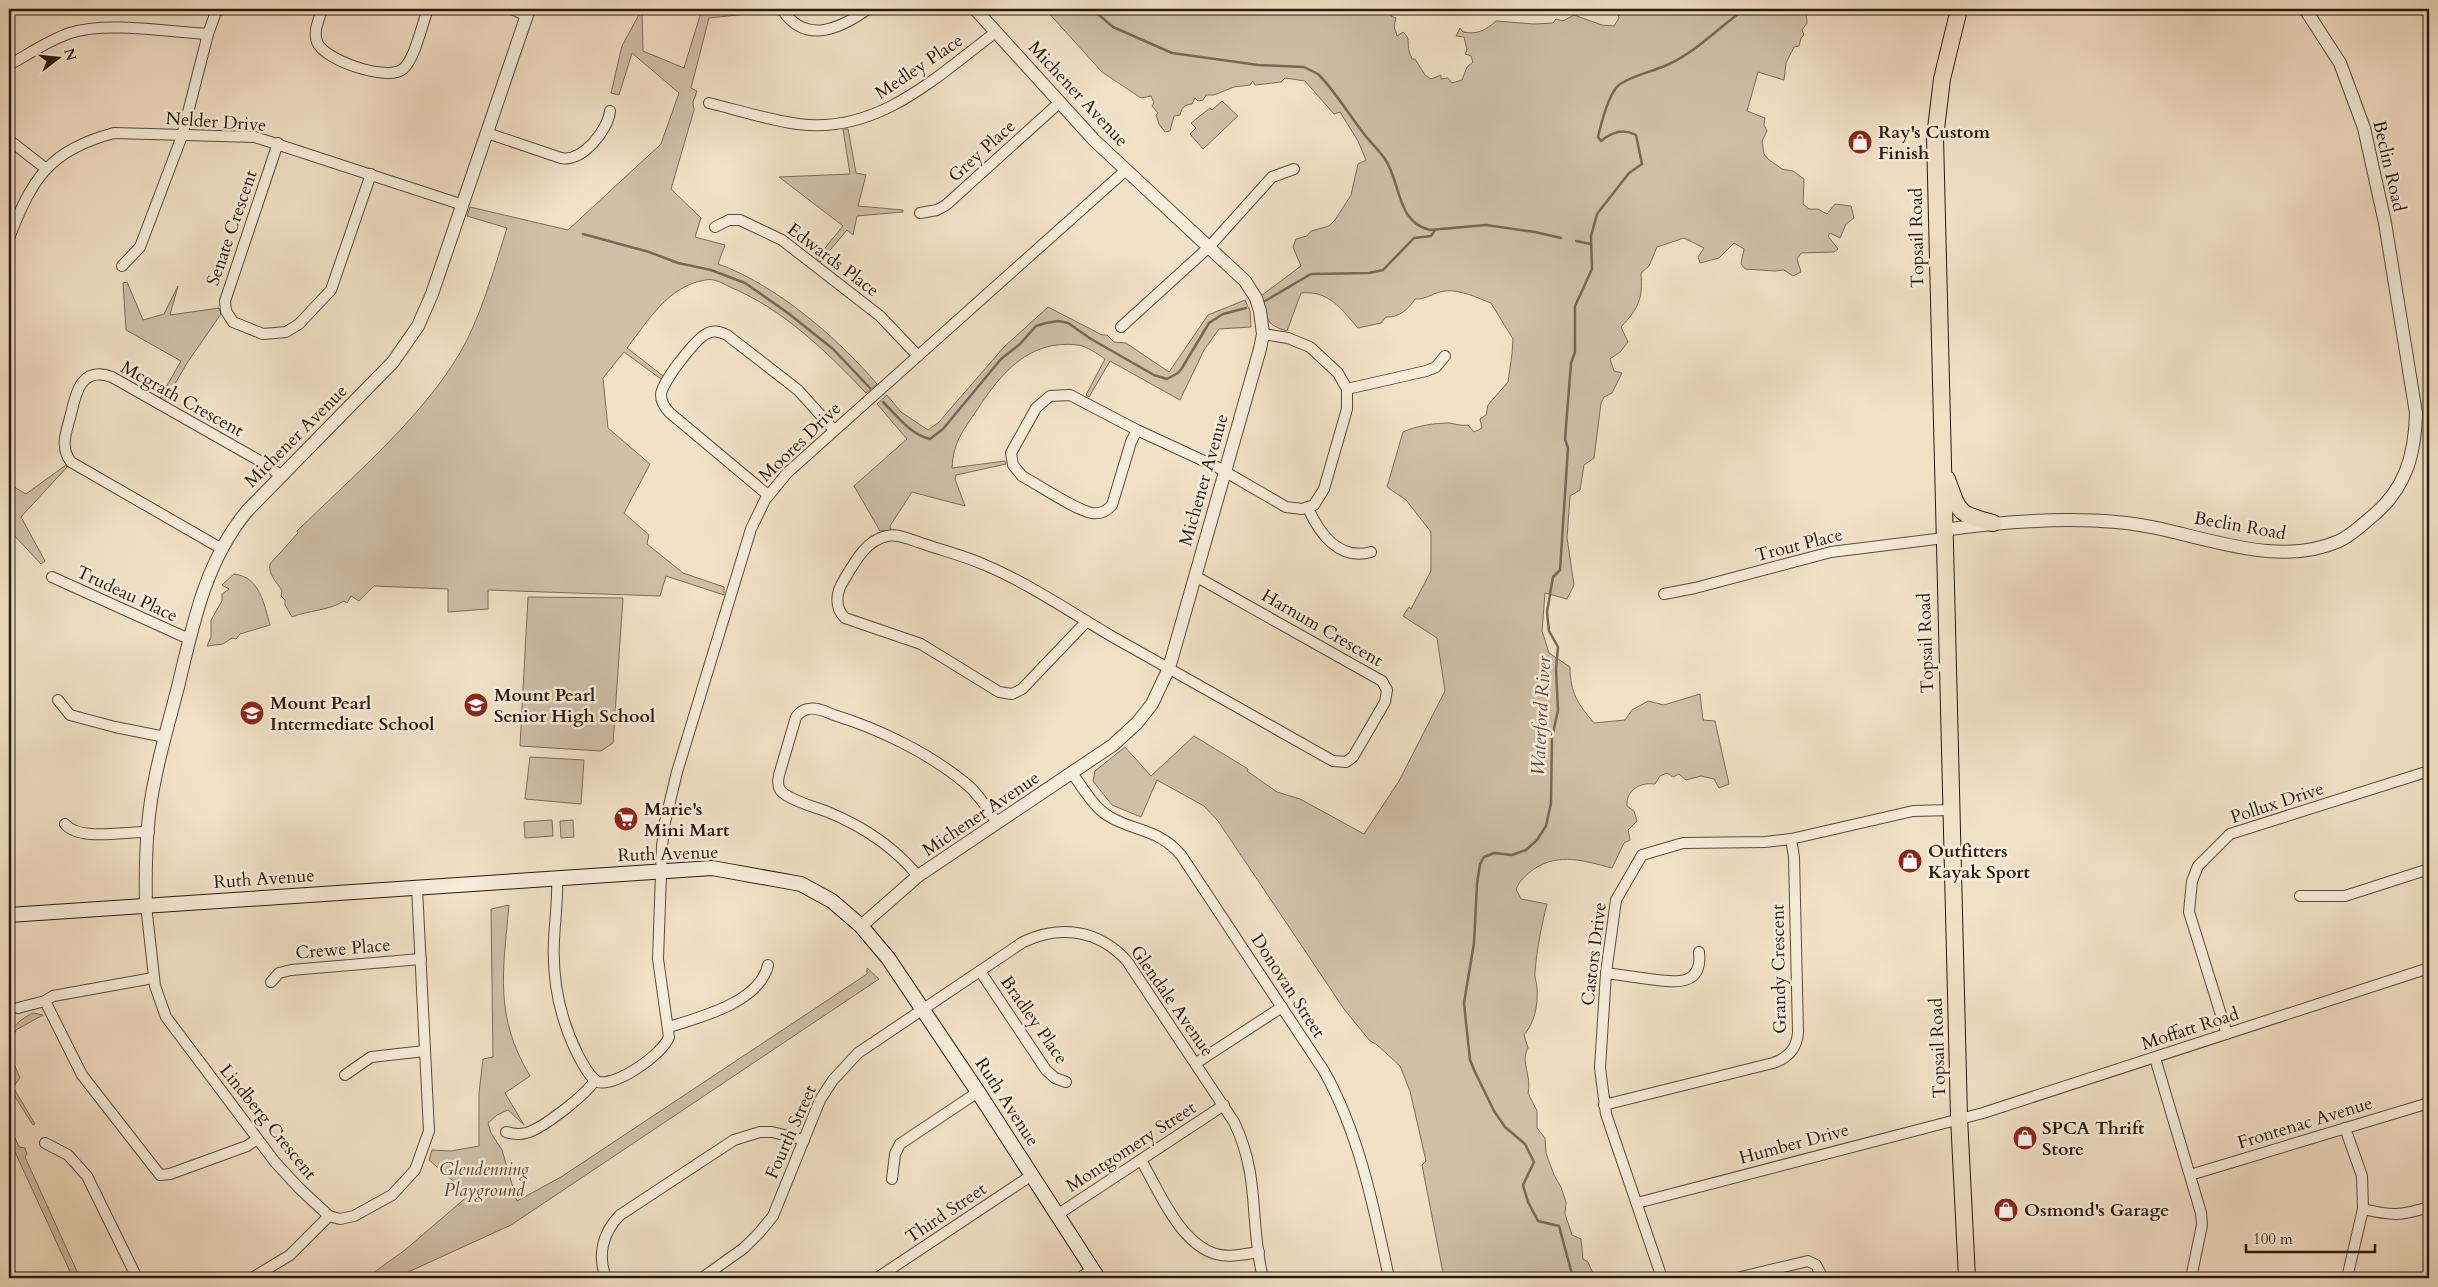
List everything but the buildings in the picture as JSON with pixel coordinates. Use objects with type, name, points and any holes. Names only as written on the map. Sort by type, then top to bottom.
[{"type":"main road","name":"Topsail Road","points":[[1959,9],[1942,79],[1935,137],[1944,469],[1943,534],[1960,1117],[1967,1278]]},
{"type":"main road","points":[[1944,469],[1958,508],[1971,518],[1993,523]]},
{"type":"main road","name":"Ruth Avenue","points":[[9,915],[712,868],[801,884],[832,901],[861,926],[888,958],[1032,1175],[1090,1276]]},
{"type":"street","points":[[122,266],[140,247],[182,136],[208,34],[217,9]]},
{"type":"street","points":[[322,9],[316,32],[318,44],[324,52],[377,73],[388,74],[399,71],[407,64],[428,9]]},
{"type":"street","points":[[512,9],[528,12]]},
{"type":"street","points":[[783,11],[798,25],[822,30],[842,26],[868,9]]},
{"type":"street","name":"Michener Avenue","points":[[861,926],[918,876],[1113,745],[1136,724],[1152,704],[1169,668],[1226,472],[1262,334],[1260,311],[1252,292],[1240,276],[1126,170],[1060,103],[975,9]]},
{"type":"street","name":"Beclin Road","points":[[1943,534],[1993,523],[2060,520],[2117,522],[2155,526],[2264,551],[2306,551],[2340,540],[2375,515],[2394,494],[2407,470],[2415,442],[2416,413],[2385,223],[2373,165],[2353,95],[2336,55],[2305,9]]},
{"type":"street","name":"Michener Avenue","points":[[146,905],[149,832],[154,780],[205,583],[222,549],[240,520],[389,367],[412,337],[428,305],[528,12]]},
{"type":"street","points":[[9,65],[58,38],[87,29],[106,28],[208,34]]},
{"type":"street","name":"Medley Place","points":[[709,102],[798,124],[825,126],[854,122],[873,116],[898,104],[996,32]]},
{"type":"street","name":"Grey Place","points":[[920,214],[937,210],[946,205],[1060,103]]},
{"type":"street","points":[[487,133],[561,158],[571,158],[578,155],[600,135],[607,124],[610,110]]},
{"type":"street","name":"Nelder Drive","points":[[9,238],[23,203],[45,168],[70,149],[94,138],[114,133],[255,137],[463,205]]},
{"type":"street","points":[[9,140],[45,168]]},
{"type":"street","name":"Senate Crescent","points":[[278,143],[225,302],[226,311],[233,322],[263,334],[280,334],[295,328],[328,294],[371,174]]},
{"type":"street","points":[[1121,327],[1209,247],[1272,177],[1294,169]]},
{"type":"street","name":"Moores Drive","points":[[669,1026],[658,968],[663,831],[677,772],[751,529],[768,494],[787,473],[834,430],[1126,170]]},
{"type":"street","name":"Edwards Place","points":[[715,227],[729,220],[740,220],[782,240],[880,316],[918,356]]},
{"type":"street","points":[[768,494],[662,404],[661,394],[664,384],[700,338],[712,332],[727,335],[798,390],[834,430]]},
{"type":"street","points":[[1137,430],[1131,442],[1112,505],[1109,509],[1099,513],[1084,510],[1022,476],[1015,470],[1011,461],[1013,448],[1036,408],[1045,399],[1056,394],[1077,397],[1137,430],[1226,472],[1286,507],[1296,509],[1308,508],[1318,500],[1324,489],[1347,409],[1347,389],[1338,373],[1310,347],[1288,338],[1262,334]]},
{"type":"street","points":[[1347,389],[1426,371],[1436,367],[1445,356]]},
{"type":"street","name":"Mcgrath Crescent","points":[[222,549],[71,462],[65,453],[65,438],[76,391],[82,382],[96,375],[112,377],[267,465],[281,476]]},
{"type":"street","points":[[1308,508],[1320,533],[1330,542],[1352,553],[1371,552]]},
{"type":"street","name":"Trout Place","points":[[1664,594],[1695,588],[1831,552],[1943,534]]},
{"type":"street","points":[[1087,621],[1022,689],[1008,694],[999,692],[921,644],[845,618],[839,610],[837,599],[841,585],[860,555],[876,540],[892,535],[991,568],[1087,621],[1169,668]]},
{"type":"street","name":"Harnum Crescent","points":[[1169,668],[1337,763],[1346,762],[1354,757],[1387,697],[1385,685],[1378,677],[1195,576]]},
{"type":"street","name":"Trudeau Place","points":[[52,577],[175,634],[190,638]]},
{"type":"street","points":[[58,700],[70,715],[115,727],[165,737]]},
{"type":"street","points":[[918,876],[896,854],[862,830],[840,817],[781,792],[778,784],[778,775],[796,718],[802,711],[813,708],[846,719],[903,744],[966,783],[982,801],[997,823]]},
{"type":"street","name":"Pollux Drive","points":[[2227,1034],[2189,912],[2192,881],[2198,866],[2230,834],[2429,771]]},
{"type":"street","name":"Donovan Street","points":[[1072,773],[1099,809],[1108,816],[1158,836],[1176,848],[1324,1071],[1345,1114],[1375,1215],[1389,1278]]},
{"type":"street","name":"Castors Drive","points":[[1662,1278],[1604,1105],[1600,1068],[1606,973],[1616,900],[1642,855],[1683,843],[1765,842],[1913,811],[1951,810]]},
{"type":"street","points":[[65,824],[72,831],[82,834],[149,832]]},
{"type":"street","name":"Grandy Crescent","points":[[1604,1105],[1773,1063],[1784,1058],[1793,1050],[1798,1032],[1794,858],[1791,838]]},
{"type":"street","points":[[2300,896],[2345,896],[2429,869]]},
{"type":"street","points":[[557,879],[554,955],[557,993],[573,1044],[595,1080],[602,1083],[616,1080],[651,1057],[667,1042],[669,1026],[709,1015],[727,1006],[761,982],[768,965]]},
{"type":"street","points":[[252,1278],[290,1255],[329,1216],[340,1219],[347,1218],[369,1210],[398,1190],[414,1170],[423,1152],[430,1125],[416,888]]},
{"type":"street","name":"Lindberg Crescent","points":[[146,905],[153,978],[158,1002],[171,1024],[257,1139],[290,1180],[329,1216]]},
{"type":"street","name":"Glendale Avenue","points":[[922,1009],[1023,942],[1043,934],[1064,931],[1093,936],[1112,947],[1127,961],[1224,1105],[1238,1131],[1249,1161],[1263,1278]]},
{"type":"street","points":[[1606,973],[1681,982],[1695,972],[1699,963],[1699,952]]},
{"type":"street","name":"Crewe Place","points":[[271,982],[279,973],[291,970],[421,960]]},
{"type":"street","name":"Moffatt Road","points":[[1960,1117],[1997,1108],[2155,1058],[2429,968]]},
{"type":"street","name":"Bradley Place","points":[[980,971],[1046,1070],[1055,1078],[1066,1082]]},
{"type":"street","points":[[18,1008],[45,1001],[53,996],[153,978]]},
{"type":"street","points":[[45,1001],[82,1075],[157,1173],[163,1176],[170,1174],[247,1146],[257,1139]]},
{"type":"street","points":[[1196,1063],[1282,1007]]},
{"type":"street","name":"Fourth Street","points":[[706,1277],[760,1234],[772,1216],[820,1100],[833,1080],[858,1053],[922,1009]]},
{"type":"street","points":[[345,1075],[371,1057],[425,1051]]},
{"type":"street","points":[[2155,1058],[2202,1219],[2191,1278]]},
{"type":"street","points":[[506,1132],[516,1134],[531,1132],[574,1102],[595,1080]]},
{"type":"street","points":[[892,1179],[895,1154],[900,1144],[978,1092]]},
{"type":"street","name":"Frontenac Avenue","points":[[2190,1175],[2429,1103]]},
{"type":"street","name":"Montgomery Street","points":[[1057,1216],[1224,1105]]},
{"type":"street","name":"Humber Drive","points":[[1637,1203],[1960,1117]]},
{"type":"street","points":[[2345,1128],[2362,1176],[2363,1209],[2347,1278]]},
{"type":"street","points":[[606,1278],[601,1259],[603,1244],[608,1229],[620,1216],[724,1146],[741,1137],[760,1132],[772,1132],[804,1140]]},
{"type":"street","points":[[45,1143],[68,1155],[87,1176],[137,1278]]},
{"type":"street","points":[[1141,1160],[1181,1228],[1196,1244],[1210,1252],[1223,1255],[1259,1252]]},
{"type":"street","name":"Third Street","points":[[877,1278],[1032,1175]]},
{"type":"street","points":[[2363,1209],[2389,1215],[2402,1215],[2429,1207]]},
{"type":"street","points":[[1737,1278],[1808,1262],[1816,1264],[1823,1278]]},
{"type":"green space","points":[[642,9],[643,51],[684,68],[702,9],[712,9],[712,12],[767,9],[766,12],[709,18],[691,88],[697,91],[693,102],[694,110],[671,189],[701,218],[695,237],[725,245],[718,264],[740,273],[761,285],[804,314],[844,349],[877,384],[866,393],[820,347],[786,319],[749,296],[715,280],[705,280],[692,284],[680,289],[660,306],[627,348],[663,376],[661,379],[624,352],[603,378],[608,428],[650,464],[624,513],[649,535],[647,544],[683,573],[724,587],[724,595],[666,576],[660,596],[488,590],[488,609],[448,612],[448,589],[374,586],[359,601],[351,596],[347,603],[344,601],[332,607],[292,617],[285,605],[285,600],[281,596],[282,591],[272,575],[270,564],[298,533],[297,531],[366,465],[411,418],[451,368],[466,342],[489,286],[507,228],[467,216],[470,207],[568,230],[661,144],[679,93],[632,53],[619,95],[611,93],[622,46]]},
{"type":"green space","points":[[1045,9],[1388,9],[1391,16],[1396,18],[1394,26],[1397,36],[1403,32],[1405,34],[1408,39],[1412,59],[1415,59],[1425,75],[1431,79],[1441,75],[1441,79],[1448,78],[1452,83],[1462,80],[1467,67],[1473,62],[1471,56],[1465,54],[1467,50],[1464,37],[1456,36],[1460,28],[1463,32],[1473,33],[1489,27],[1496,21],[1534,24],[1553,23],[1556,19],[1563,21],[1574,15],[1602,25],[1614,26],[1619,18],[1618,13],[1628,9],[1806,9],[1807,23],[1802,30],[1804,35],[1799,46],[1794,47],[1786,63],[1784,80],[1758,72],[1747,111],[1765,118],[1764,125],[1767,131],[1762,141],[1764,154],[1768,159],[1782,169],[1793,171],[1804,179],[1803,204],[1809,209],[1818,209],[1827,214],[1835,204],[1851,206],[1854,218],[1846,224],[1840,238],[1830,233],[1828,236],[1838,249],[1834,252],[1801,253],[1797,259],[1801,272],[1793,276],[1784,270],[1745,269],[1741,264],[1744,249],[1734,243],[1719,258],[1700,263],[1698,257],[1704,248],[1684,238],[1657,247],[1649,266],[1641,273],[1640,296],[1636,308],[1621,327],[1628,342],[1620,352],[1610,359],[1614,371],[1622,373],[1612,393],[1604,397],[1601,403],[1594,458],[1584,465],[1580,490],[1570,496],[1567,538],[1574,585],[1567,599],[1545,593],[1542,631],[1549,653],[1570,667],[1570,676],[1576,698],[1594,723],[1625,720],[1632,710],[1648,701],[1664,705],[1700,694],[1703,720],[1715,721],[1729,784],[1719,788],[1714,779],[1701,776],[1686,780],[1679,774],[1673,777],[1667,773],[1660,776],[1655,784],[1639,786],[1631,791],[1627,800],[1627,806],[1634,811],[1637,821],[1628,830],[1630,840],[1624,843],[1612,868],[1582,861],[1563,859],[1553,861],[1534,869],[1523,878],[1516,889],[1521,899],[1547,904],[1536,963],[1536,1007],[1531,1025],[1524,1035],[1528,1048],[1525,1059],[1529,1080],[1528,1093],[1537,1111],[1537,1128],[1545,1138],[1546,1153],[1566,1202],[1565,1214],[1572,1235],[1581,1239],[1583,1259],[1588,1262],[1595,1278],[1444,1278],[1422,1165],[1426,1161],[1410,1091],[1400,1066],[1376,1044],[1370,1041],[1344,1009],[1218,821],[1204,806],[1157,780],[1141,817],[1112,805],[1093,781],[1095,771],[1125,747],[1151,776],[1194,736],[1248,769],[1247,771],[1277,792],[1300,799],[1364,834],[1399,781],[1445,691],[1437,638],[1403,616],[1409,607],[1411,609],[1431,571],[1431,532],[1406,500],[1387,487],[1403,432],[1431,424],[1443,423],[1468,425],[1474,432],[1482,428],[1480,419],[1486,415],[1488,405],[1508,382],[1513,339],[1491,303],[1456,291],[1441,292],[1415,299],[1410,306],[1399,314],[1386,317],[1381,323],[1358,328],[1334,302],[1319,295],[1301,293],[1287,331],[1274,326],[1268,319],[1261,296],[1301,266],[1293,247],[1296,239],[1307,236],[1311,231],[1329,226],[1335,220],[1351,195],[1358,164],[1366,160],[1358,141],[1340,112],[1334,114],[1305,81],[1285,78],[1281,82],[1255,85],[1253,81],[1250,85],[1234,87],[1214,95],[1206,95],[1203,100],[1198,101],[1195,98],[1192,104],[1184,107],[1180,115],[1174,116],[1170,131],[1165,132],[1159,124],[1156,115],[1158,113],[1152,106],[1154,103],[1151,96],[1141,98],[1102,72]]},
{"type":"green space","points":[[1222,101],[1238,116],[1203,149],[1190,134],[1196,128],[1191,123],[1210,108],[1212,110]]},
{"type":"green space","points":[[843,129],[848,129],[856,173],[866,175],[858,206],[903,210],[903,212],[857,216],[853,235],[847,230],[820,262],[816,259],[843,226],[779,177],[850,174]]},
{"type":"green space","points":[[127,282],[143,320],[164,314],[178,286],[170,315],[219,308],[221,314],[187,363],[165,401],[160,398],[181,361],[126,330],[123,283]]},
{"type":"green space","points":[[1245,300],[1250,311],[1251,327],[1219,329],[1204,350],[1180,400],[1110,361],[1089,397],[1086,395],[1105,359],[1092,350],[1078,345],[1045,347],[1018,361],[986,396],[963,431],[954,451],[952,468],[1005,461],[1006,464],[956,475],[955,479],[965,506],[912,492],[890,526],[891,530],[880,531],[854,486],[907,439],[877,404],[887,395],[901,412],[928,430],[939,422],[1004,347],[1048,307],[1102,335],[1107,335],[1114,342],[1126,343],[1169,372],[1208,315]]},
{"type":"green space","points":[[66,465],[67,467],[21,517],[45,561],[41,564],[9,530],[9,484],[26,494]]},
{"type":"green space","points":[[234,574],[250,580],[260,593],[270,625],[240,634],[236,639],[232,638],[223,644],[207,646],[211,637],[211,620],[222,601],[222,594],[229,589],[222,585]]},
{"type":"green space","points":[[528,597],[623,598],[613,743],[601,751],[520,746]]},
{"type":"green space","points":[[530,757],[584,760],[581,804],[525,799]]},
{"type":"green space","points":[[552,820],[553,836],[525,838],[524,822]]},
{"type":"green space","points":[[573,820],[574,837],[561,838],[560,821]]},
{"type":"green space","name":"Glendenning Playground","points":[[509,905],[504,972],[506,1013],[519,1054],[530,1076],[505,1093],[524,1125],[508,1110],[497,1115],[488,1123],[491,1133],[502,1150],[517,1201],[561,1177],[867,974],[867,968],[879,979],[511,1225],[395,1278],[366,1278],[405,1250],[469,1195],[429,1160],[432,1150],[451,1151],[479,1146],[479,1093],[483,1059],[493,1057],[491,909]]},
{"type":"green space","points":[[33,1013],[43,1015],[16,1030],[9,1046],[9,1039],[15,1025]]},
{"type":"green space","points":[[9,1052],[20,1078],[13,1087],[35,1124],[33,1125],[12,1092],[9,1093]]},
{"type":"green space","points":[[9,1124],[19,1147],[25,1148],[27,1154],[25,1157],[80,1278],[73,1278],[9,1139]]},
{"type":"waterway","points":[[1092,9],[1113,27],[1172,53],[1258,65],[1304,67],[1318,74],[1331,88],[1385,159],[1405,210],[1419,226],[1430,230],[1486,225],[1561,238]]},
{"type":"waterway","name":"Waterford River","points":[[1573,1278],[1559,1226],[1538,1221],[1528,1202],[1523,1185],[1534,1162],[1525,1144],[1505,1127],[1494,1111],[1470,1060],[1464,1003],[1474,943],[1477,884],[1480,864],[1484,857],[1494,853],[1512,855],[1526,850],[1537,840],[1546,826],[1551,803],[1552,738],[1558,710],[1556,669],[1558,647],[1549,631],[1547,612],[1553,577],[1560,570],[1568,448],[1565,439],[1571,363],[1575,352],[1575,306],[1592,269],[1591,236],[1597,214],[1629,173],[1642,164],[1636,135],[1622,131],[1609,135],[1601,141],[1598,137],[1603,117],[1612,94],[1620,84],[1678,60],[1745,9]]},
{"type":"waterway","points":[[1265,301],[1311,274],[1369,273],[1383,270],[1414,238],[1431,236],[1435,230]]},
{"type":"waterway","points":[[583,234],[649,252],[678,263],[711,270],[745,283],[788,313],[833,349],[870,388]]},
{"type":"waterway","points":[[1576,241],[1591,244]]},
{"type":"waterway","points":[[883,402],[910,429],[930,439],[943,429],[1001,359],[1020,344],[1036,326],[1058,321],[1068,323],[1091,339],[1154,375],[1167,379],[1178,373],[1182,368],[1209,323],[1223,314],[1246,308]]},
{"type":"place","name":"Ray's Custom Finish","points":[[1860,142]]},
{"type":"place","name":"Mount Pearl Senior High School","points":[[476,705]]},
{"type":"place","name":"Mount Pearl Intermediate School","points":[[252,713]]},
{"type":"place","name":"Marie's Mini Mart","points":[[626,819]]},
{"type":"place","name":"Outfitters Kayak Sport","points":[[1910,861]]},
{"type":"place","name":"SPCA Thrift Store","points":[[2025,1138]]},
{"type":"place","name":"Osmond's Garage","points":[[2006,1210]]}]
